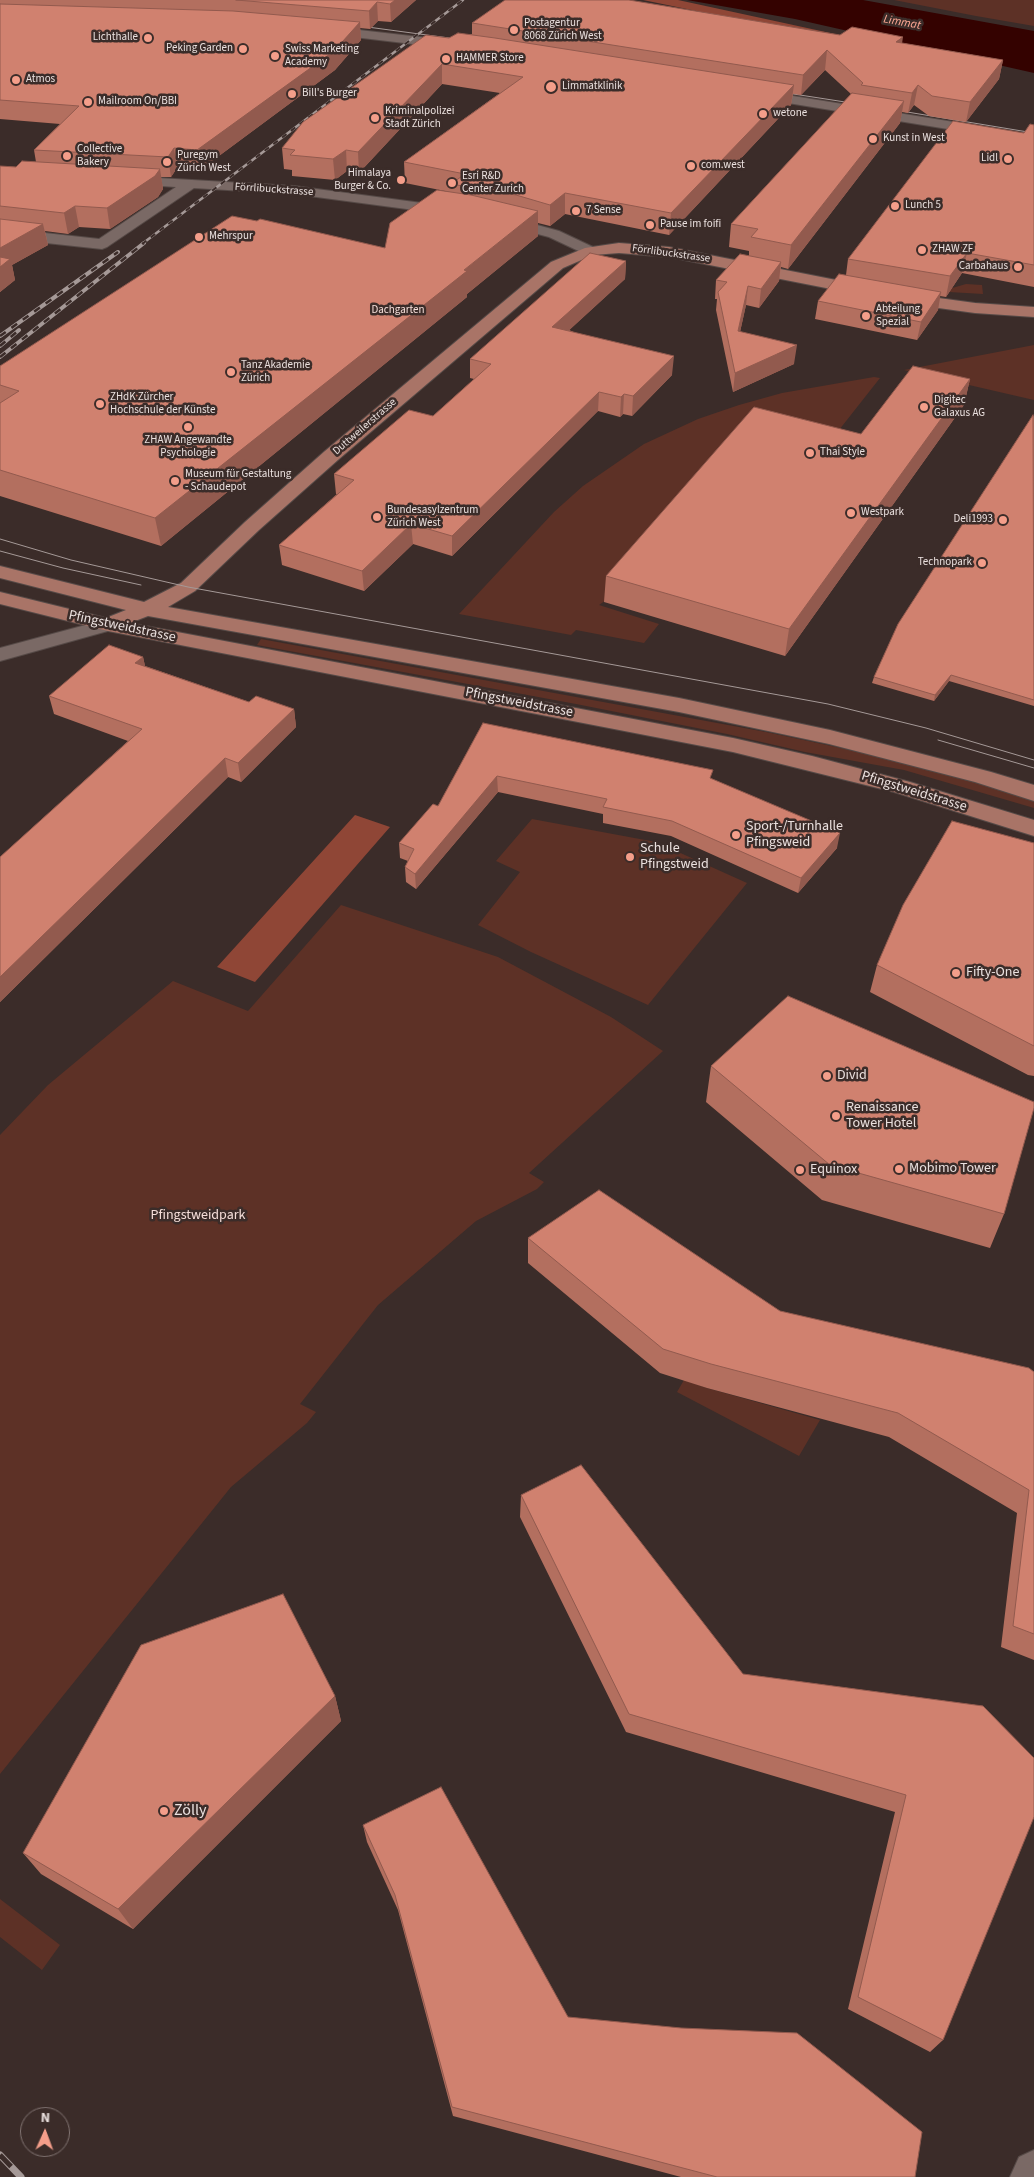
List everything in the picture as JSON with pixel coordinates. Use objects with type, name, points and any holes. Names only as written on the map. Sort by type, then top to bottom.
[{"type":"main road","name":"Förrlibuckstrasse","points":[[590,250],[619,248],[669,252],[902,298],[975,308],[1034,312]]},
{"type":"main road","name":"Duttweilerstrasse","points":[[108,625],[146,609],[188,587],[252,526],[325,462],[557,265],[590,250]]},
{"type":"main road","name":"Pfingstweidstrasse","points":[[0,572],[146,609],[679,706],[830,737],[983,776],[1034,793]]},
{"type":"main road","name":"Pfingstweidstrasse","points":[[0,598],[108,625],[733,745],[812,763],[902,787],[1034,828]]},
{"type":"street","points":[[308,28],[394,36],[467,46]]},
{"type":"street","points":[[740,91],[1034,139]]},
{"type":"street","name":"Förrlibuckstrasse","points":[[112,179],[294,190],[462,213]]},
{"type":"street","points":[[0,233],[102,244],[191,184]]},
{"type":"street","name":"Förrlibuckstrasse","points":[[484,217],[540,230],[590,250]]},
{"type":"street","points":[[0,655],[108,625]]},
{"type":"street","points":[[1032,2177],[1034,2172]]},
{"type":"green space","points":[[894,0],[1034,0],[1034,26],[976,16]]},
{"type":"green space","points":[[966,284],[982,285],[983,294],[949,292],[949,289]]},
{"type":"green space","points":[[1034,345],[1034,400],[904,370]]},
{"type":"green space","points":[[874,377],[880,378],[828,444],[599,605],[659,624],[644,643],[576,630],[571,635],[459,614],[554,512],[583,486],[644,444],[698,419],[739,405],[782,393]]},
{"type":"green space","points":[[261,639],[766,732],[855,751],[985,785],[1034,801],[1034,808],[904,770],[805,752],[727,734],[576,704],[257,645]]},
{"type":"green space","points":[[532,819],[656,842],[747,883],[648,1005],[531,952],[478,925],[520,872],[496,861]]},
{"type":"green space","name":"Pfingstweidpark","points":[[341,905],[498,957],[611,1017],[663,1051],[529,1173],[544,1182],[537,1189],[476,1221],[378,1305],[300,1404],[316,1412],[307,1423],[231,1487],[0,1774],[0,1135],[48,1085],[173,981],[248,1011]]},
{"type":"green space","points":[[684,1380],[820,1420],[799,1456],[677,1392]]},
{"type":"green space","points":[[0,1899],[60,1945],[42,1970],[0,1937]]},
{"type":"shaded area","points":[[643,0],[678,0],[1001,70],[789,30]]},
{"type":"shaded area","points":[[355,815],[390,827],[255,982],[217,967]]},
{"type":"water","name":"Limmat","points":[[687,0],[863,0],[1034,31],[1034,73],[795,19]]},
{"type":"building","points":[[236,0],[395,0],[390,4],[377,2],[369,11]]},
{"type":"building","points":[[505,0],[629,0],[840,35],[852,27],[903,37],[896,42],[1003,60],[970,102],[932,96],[918,85],[912,93],[861,85],[863,83],[827,50],[803,75],[472,23]]},
{"type":"building","points":[[0,4],[233,11],[360,22],[334,51],[197,150],[174,148],[168,157],[34,150],[79,106],[0,100]]},
{"type":"building","points":[[458,33],[794,85],[671,213],[565,193],[550,205],[516,195],[451,184],[465,174],[404,162],[523,77],[442,64],[358,152],[346,150],[333,159],[290,155],[295,150],[282,148],[303,122],[426,35],[449,38]]},
{"type":"building","points":[[852,93],[904,101],[791,245],[751,237],[758,229],[731,224]]},
{"type":"building","points":[[953,121],[1024,133],[1030,124],[1034,125],[1034,265],[967,253],[950,276],[848,259]]},
{"type":"building","points":[[22,161],[160,169],[155,176],[107,208],[75,206],[64,213],[0,206],[0,166],[16,167]]},
{"type":"building","points":[[437,190],[471,195],[538,211],[464,270],[467,271],[155,518],[0,470],[0,403],[19,391],[0,385],[0,366],[232,216],[257,221],[260,219],[385,248],[390,223]]},
{"type":"building","points":[[0,219],[43,224],[0,248]]},
{"type":"building","points":[[590,253],[626,261],[552,327],[674,356],[633,396],[624,394],[621,397],[599,392],[452,536],[411,524],[362,571],[279,545],[354,480],[334,474],[409,410],[433,416],[491,364],[470,359]]},
{"type":"building","points":[[740,254],[781,262],[761,289],[748,286],[738,331],[797,345],[735,373],[718,292],[727,282],[716,280]]},
{"type":"building","points":[[0,257],[10,259],[0,267]]},
{"type":"building","points":[[839,274],[941,292],[921,322],[818,301]]},
{"type":"building","name":"Westpark","points":[[913,366],[970,379],[789,629],[606,576],[754,407],[861,434]]},
{"type":"building","name":"Technopark","points":[[1033,415],[1034,700],[951,675],[935,695],[874,677],[898,624]]},
{"type":"building","points":[[109,645],[143,657],[135,663],[249,702],[256,696],[294,709],[238,763],[225,758],[0,977],[0,857],[142,729],[49,696]]},
{"type":"building","points":[[483,723],[713,770],[710,778],[840,833],[801,878],[672,821],[603,807],[607,799],[497,776],[415,874],[405,867],[414,849],[399,843],[433,804],[438,806]]},
{"type":"building","name":"Fifty-One","points":[[952,821],[1034,843],[1034,1046],[877,965],[903,905]]},
{"type":"building","name":"Mobimo Tower","points":[[788,996],[1034,1102],[1034,1108],[1004,1214],[830,1165],[711,1066]]},
{"type":"building","points":[[599,1190],[780,1311],[1029,1368],[1034,1372],[1034,1634],[1013,1626],[1029,1490],[898,1413],[711,1364],[663,1349],[528,1238]]},
{"type":"building","points":[[581,1465],[743,1674],[983,1706],[1034,1758],[1034,1817],[943,2040],[858,1997],[906,1795],[629,1714],[521,1495]]},
{"type":"building","name":"Zölly","points":[[283,1594],[335,1696],[118,1909],[23,1853],[141,1645]]},
{"type":"building","points":[[441,1787],[568,2017],[681,2028],[797,2033],[922,2132],[915,2177],[717,2177],[452,2107],[395,1895],[363,1825]]},
{"type":"tram line","points":[[360,26],[464,40]]},
{"type":"tram line","points":[[787,93],[858,104]]},
{"type":"tram line","points":[[895,110],[1034,133]]},
{"type":"tram line","points":[[0,539],[71,560],[188,587],[828,704],[926,728],[1034,760]]},
{"type":"tram line","points":[[0,551],[63,568],[141,585]]},
{"type":"tram line","points":[[938,740],[1034,768]]},
{"type":"railway","points":[[142,244],[463,0]]},
{"type":"railway","points":[[0,357],[144,243]]},
{"type":"railway","points":[[0,336],[118,252]]},
{"type":"railway","points":[[0,346],[19,330]]},
{"type":"railway","points":[[0,2155],[21,2177]]},
{"type":"place","name":"Postagentur 8068 Zürich West","points":[[514,30]]},
{"type":"place","name":"Lichthalle","points":[[148,38]]},
{"type":"place","name":"Peking Garden","points":[[243,49]]},
{"type":"place","name":"Swiss Marketing Academy","points":[[275,56]]},
{"type":"place","name":"HAMMER Store","points":[[446,59]]},
{"type":"place","name":"Atmos","points":[[16,80]]},
{"type":"place","name":"Limmatklinik","points":[[551,87]]},
{"type":"place","name":"Bill's Burger","points":[[292,94]]},
{"type":"place","name":"Mailroom On/BBI","points":[[88,102]]},
{"type":"place","name":"wetone","points":[[763,114]]},
{"type":"place","name":"Kriminalpolizei Stadt Zürich","points":[[375,118]]},
{"type":"place","name":"Kunst in West","points":[[873,139]]},
{"type":"place","name":"Collective Bakery","points":[[67,156]]},
{"type":"place","name":"Lidl","points":[[1008,159]]},
{"type":"place","name":"Puregym Zürich West","points":[[167,162]]},
{"type":"place","name":"com.west","points":[[691,166]]},
{"type":"place","name":"Himalaya Burger & Co.","points":[[401,180]]},
{"type":"place","name":"Esri R&D Center Zurich","points":[[452,183]]},
{"type":"place","name":"Lunch 5","points":[[895,206]]},
{"type":"place","name":"7 Sense","points":[[576,211]]},
{"type":"place","name":"Pause im foifi","points":[[650,225]]},
{"type":"place","name":"Mehrspur","points":[[199,237]]},
{"type":"place","name":"ZHAW ZF","points":[[922,250]]},
{"type":"place","name":"Carbahaus","points":[[1018,267]]},
{"type":"place","name":"Abteilung Spezial","points":[[866,316]]},
{"type":"place","name":"Tanz Akademie Zürich","points":[[231,372]]},
{"type":"place","name":"ZHdK Zürcher Hochschule der Künste","points":[[100,404]]},
{"type":"place","name":"Digitec Galaxus AG","points":[[924,407]]},
{"type":"place","name":"ZHAW Angewandte Psychologie","points":[[188,427]]},
{"type":"place","name":"Thai Style","points":[[810,453]]},
{"type":"place","name":"Museum für Gestaltung - Schaudepot","points":[[175,481]]},
{"type":"place","name":"Westpark","points":[[851,513]]},
{"type":"place","name":"Bundesasylzentrum Zürich West","points":[[377,517]]},
{"type":"place","name":"Deli1993","points":[[1003,520]]},
{"type":"place","name":"Technopark","points":[[982,563]]},
{"type":"place","name":"Sport-/Turnhalle Pfingsweid","points":[[736,835]]},
{"type":"place","name":"Schule Pfingstweid","points":[[630,857]]},
{"type":"place","name":"Fifty-One","points":[[956,973]]},
{"type":"place","name":"Divid","points":[[827,1076]]},
{"type":"place","name":"Renaissance Tower Hotel","points":[[836,1116]]},
{"type":"place","name":"Mobimo Tower","points":[[899,1169]]},
{"type":"place","name":"Equinox","points":[[800,1170]]},
{"type":"place","name":"Zölly","points":[[164,1811]]},
{"type":"park label","name":"Dachgarten","points":[[398,311]]}]
